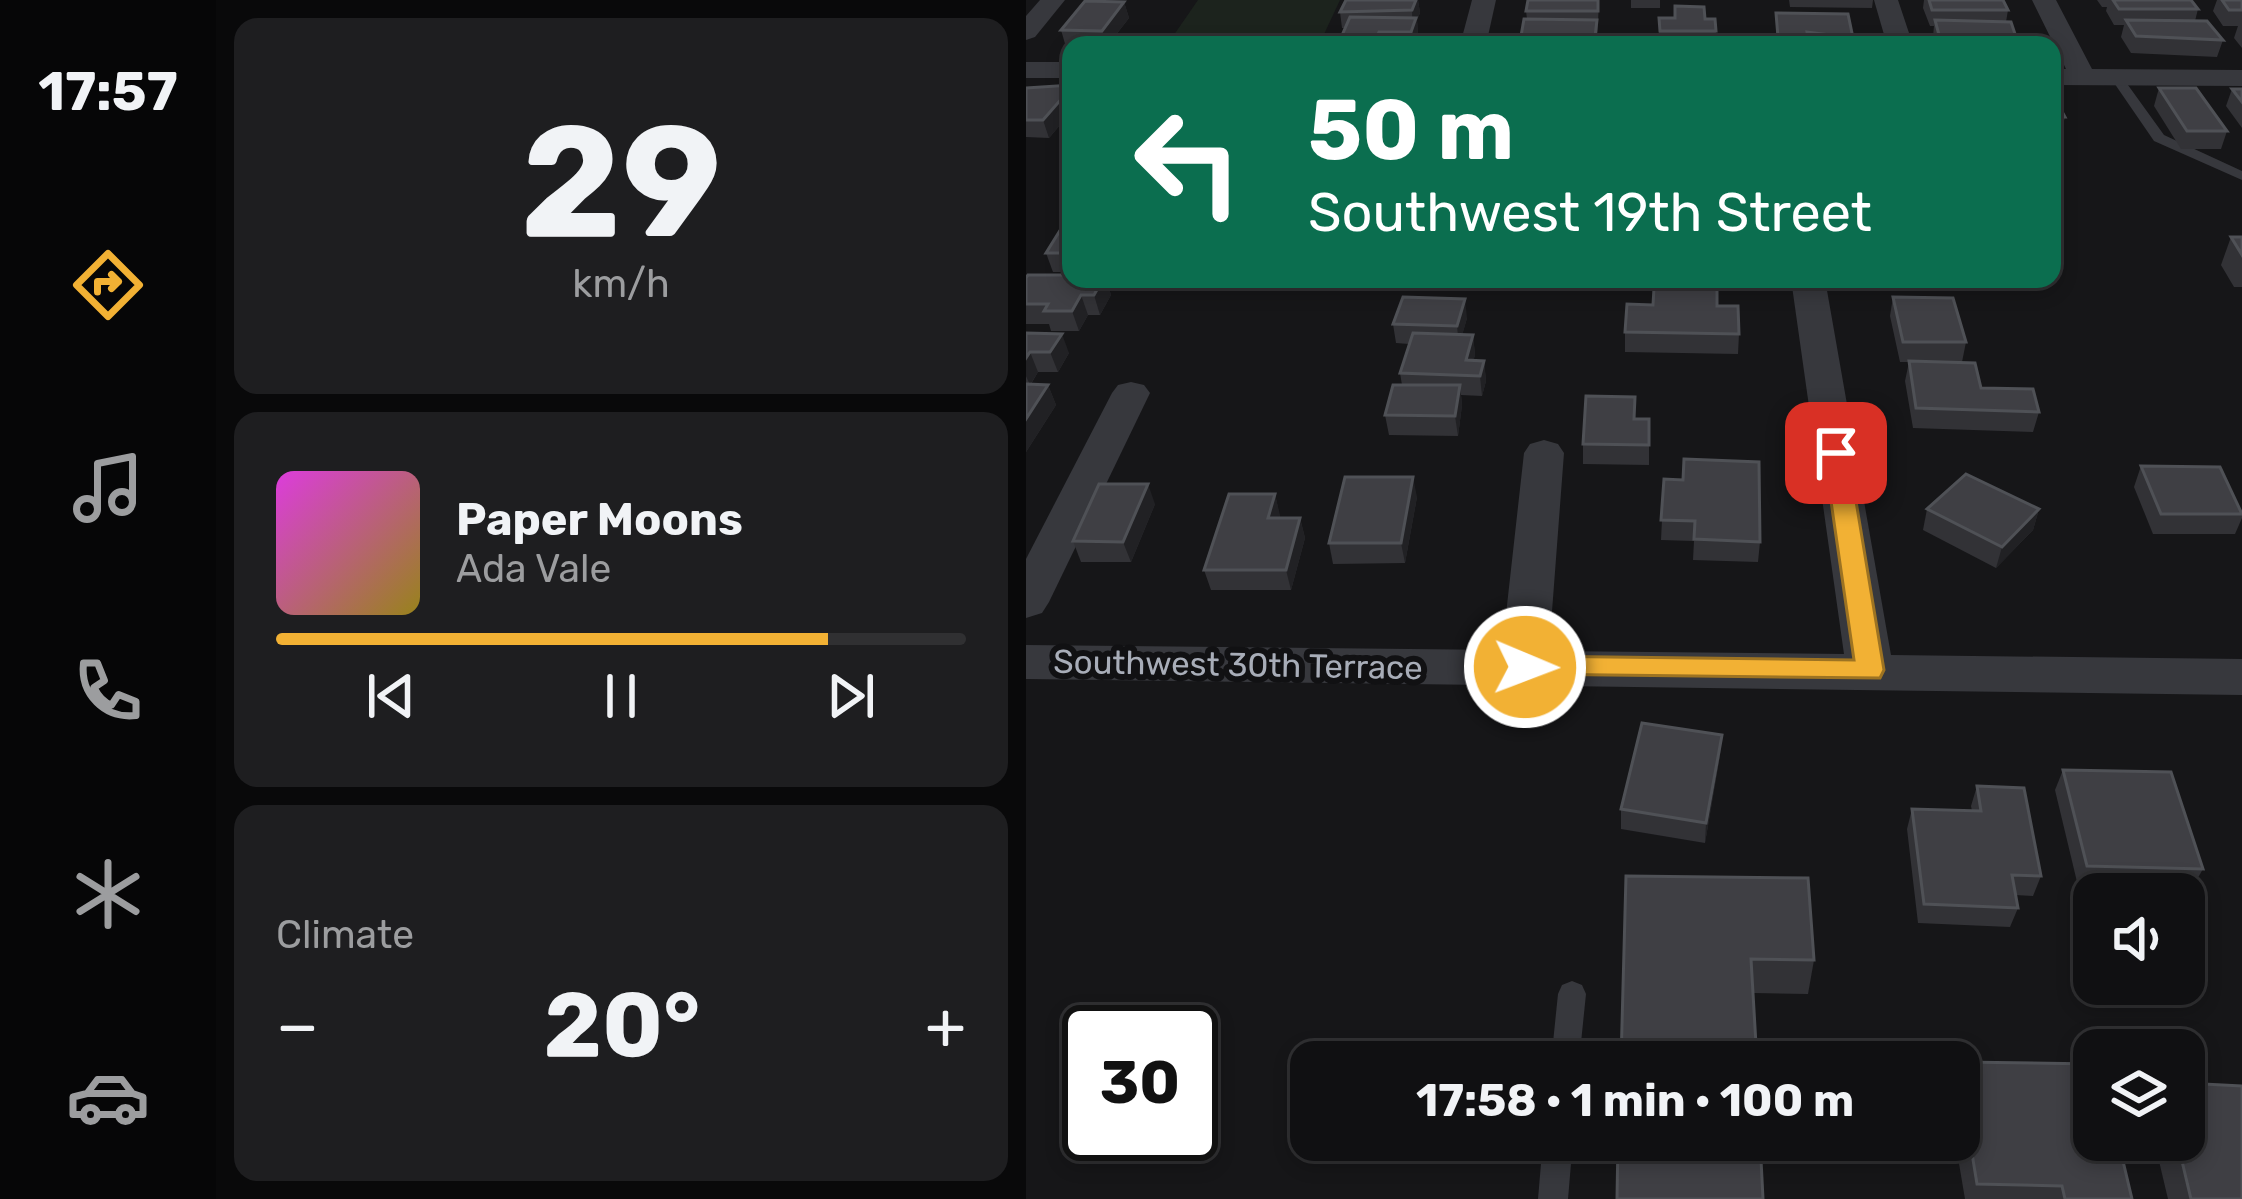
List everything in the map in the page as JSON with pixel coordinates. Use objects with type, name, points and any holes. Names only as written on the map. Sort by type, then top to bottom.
[{"type":"street","points":[[1026,32],[1053,0]]},
{"type":"street","points":[[1475,36],[1484,0]]},
{"type":"street","points":[[1886,0],[1897,36]]},
{"type":"street","points":[[2044,0],[2084,76]]},
{"type":"street","points":[[1026,70],[1062,70]]},
{"type":"street","points":[[2061,76],[2242,78]]},
{"type":"street","points":[[1809,288],[1870,670]]},
{"type":"street","points":[[1026,602],[1131,393]]},
{"type":"street","points":[[1525,667],[1544,453]]},
{"type":"street","name":"Southwest 30th Terrace","points":[[1026,662],[2242,677]]},
{"type":"lane","points":[[2116,77],[2159,138],[2242,176]]},
{"type":"lane","points":[[1567,1041],[1572,994]]},
{"type":"lane","points":[[1553,1199],[1556,1161]]},
{"type":"shaded area","points":[[1198,0],[1340,0],[1323,36],[1173,36]]},
{"type":"building","points":[[1346,0],[1416,0],[1412,10],[1340,12]]},
{"type":"building","points":[[1528,0],[1598,0],[1598,11],[1526,11]]},
{"type":"building","points":[[1929,0],[2003,0],[2008,10],[1932,10]]},
{"type":"building","points":[[2113,0],[2191,0],[2198,9],[2119,9]]},
{"type":"building","points":[[2222,0],[2242,0],[2242,10],[2229,10]]},
{"type":"building","points":[[1085,1],[1124,2],[1102,31],[1061,30]]},
{"type":"building","points":[[1675,6],[1704,7],[1705,19],[1715,19],[1716,31],[1660,31],[1659,18],[1675,18]]},
{"type":"building","points":[[1776,13],[1848,14],[1853,36],[1807,32],[1808,36],[1778,36]]},
{"type":"building","points":[[1350,17],[1416,18],[1411,32],[1342,36]]},
{"type":"building","points":[[1524,19],[1597,20],[1595,36],[1521,36]]},
{"type":"building","points":[[1935,20],[2011,22],[2016,36],[1978,36],[1939,35]]},
{"type":"building","points":[[2126,20],[2207,21],[2223,40],[2136,36]]},
{"type":"building","points":[[1062,86],[1062,98],[1043,120],[1026,120],[1026,88]]},
{"type":"building","points":[[2159,88],[2196,88],[2227,131],[2187,131]]},
{"type":"building","points":[[1062,227],[1062,253],[1046,253]]},
{"type":"building","points":[[2231,237],[2242,237],[2242,255]]},
{"type":"building","points":[[1062,275],[1062,288],[1098,288],[1094,295],[1081,295],[1072,311],[1044,311],[1048,304],[1026,304],[1026,278]]},
{"type":"building","points":[[1654,288],[1717,289],[1717,306],[1738,306],[1739,334],[1625,332],[1627,304],[1653,305]]},
{"type":"building","points":[[1403,297],[1465,299],[1457,326],[1393,324]]},
{"type":"building","points":[[1893,297],[1953,298],[1966,342],[1903,342]]},
{"type":"building","points":[[1026,333],[1062,334],[1050,352],[1030,352],[1026,358]]},
{"type":"building","points":[[1413,333],[1473,335],[1466,360],[1484,361],[1480,376],[1400,373]]},
{"type":"building","points":[[1909,361],[1975,363],[1981,388],[2033,389],[2039,412],[1916,408]]},
{"type":"building","points":[[1026,384],[1048,385],[1026,419]]},
{"type":"building","points":[[1393,385],[1460,385],[1455,416],[1385,415]]},
{"type":"building","points":[[1586,396],[1635,397],[1634,419],[1649,419],[1649,445],[1583,444]]},
{"type":"building","points":[[1684,459],[1759,462],[1760,542],[1694,539],[1695,521],[1661,520],[1664,479],[1683,480]]},
{"type":"building","points":[[2141,466],[2220,467],[2242,514],[2161,514]]},
{"type":"building","points":[[1966,474],[2039,509],[2002,547],[1927,509]]},
{"type":"building","points":[[1345,477],[1413,477],[1401,543],[1329,543]]},
{"type":"building","points":[[1099,484],[1148,484],[1123,542],[1073,541]]},
{"type":"building","points":[[1229,494],[1275,494],[1268,518],[1300,518],[1286,570],[1204,570]]},
{"type":"building","points":[[1642,723],[1722,735],[1706,823],[1621,809]]},
{"type":"building","points":[[2063,770],[2171,772],[2203,869],[2087,866]]},
{"type":"building","points":[[1977,786],[2024,788],[2041,876],[2012,875],[2018,908],[1924,904],[1912,809],[1981,811]]},
{"type":"building","points":[[1626,876],[1808,878],[1814,960],[1751,959],[1756,1041],[1622,1041]]},
{"type":"building","points":[[1980,1062],[2073,1064],[2073,1161],[2123,1161],[2132,1199],[2065,1199],[2062,1186],[1977,1184],[1973,1161],[1980,1161]]},
{"type":"building","points":[[2205,1084],[2242,1086],[2242,1199],[2191,1199],[2182,1161],[2205,1161]]},
{"type":"building","points":[[1618,1161],[1761,1161],[1763,1199],[1617,1199]]},
{"type":"route","points":[[1525,667],[1870,670],[1836,453]]}]
